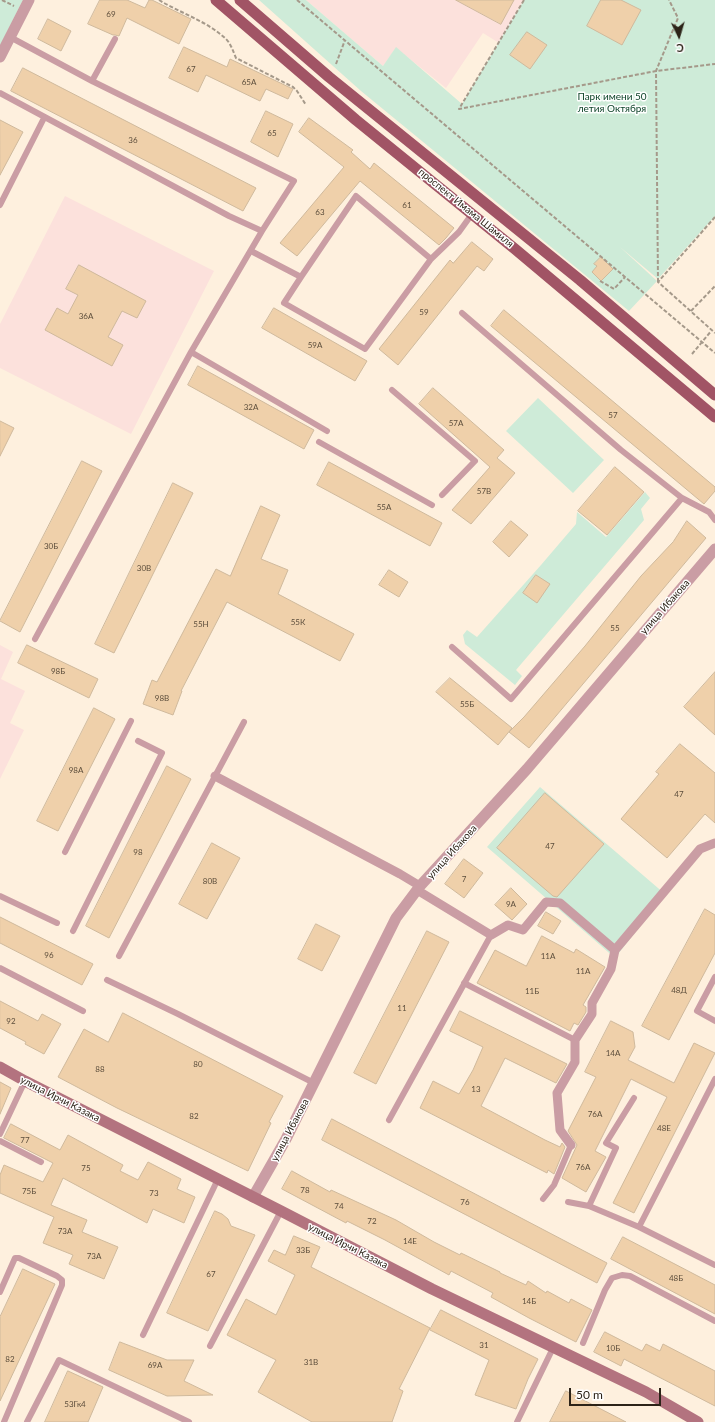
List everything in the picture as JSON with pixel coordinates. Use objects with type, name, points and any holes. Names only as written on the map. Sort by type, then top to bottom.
[{"type":"main road","name":"проспект Имама Шамиля","points":[[216,0],[356,120],[472,214],[715,417]]},
{"type":"main road","name":"проспект Имама Шамиля","points":[[240,0],[329,77],[580,280],[715,395]]},
{"type":"main road","name":"улица Ирчи Казака","points":[[0,1067],[432,1289],[646,1392],[698,1422]]},
{"type":"street","points":[[0,57],[29,0]]},
{"type":"street","name":"улица Ибакова","points":[[253,1197],[286,1139],[396,918],[419,888],[527,769],[715,548]]},
{"type":"street","points":[[215,776],[400,874],[491,935],[508,925],[523,930],[546,902],[560,903],[615,950]]},
{"type":"street","points":[[571,1145],[560,1130],[557,1093],[575,1062],[575,1040],[592,1014],[592,1003],[611,969],[615,950],[700,849],[715,843]]},
{"type":"lane","points":[[10,37],[92,81],[294,181],[262,231],[191,352],[35,639]]},
{"type":"lane","points":[[92,81],[115,39]]},
{"type":"lane","points":[[0,93],[44,118],[229,216],[262,231]]},
{"type":"lane","points":[[0,205],[44,118]]},
{"type":"lane","points":[[431,259],[356,196],[284,303],[365,349],[431,259],[459,232],[472,214]]},
{"type":"lane","points":[[251,251],[301,277]]},
{"type":"lane","points":[[462,313],[621,450],[682,498],[709,512],[715,520]]},
{"type":"lane","points":[[191,352],[327,431]]},
{"type":"lane","points":[[392,390],[475,461],[442,495]]},
{"type":"lane","points":[[319,442],[432,505]]},
{"type":"lane","points":[[452,647],[511,699],[682,498]]},
{"type":"lane","points":[[65,852],[130,721]]},
{"type":"lane","points":[[120,956],[244,722]]},
{"type":"lane","points":[[73,931],[162,753],[138,741]]},
{"type":"lane","points":[[0,896],[57,923]]},
{"type":"lane","points":[[389,1120],[491,935]]},
{"type":"lane","points":[[0,968],[83,1011]]},
{"type":"lane","points":[[715,977],[697,1011],[715,1021]]},
{"type":"lane","points":[[107,980],[314,1083]]},
{"type":"lane","points":[[464,983],[575,1040]]},
{"type":"lane","points":[[640,1227],[715,1079]]},
{"type":"lane","points":[[0,1134],[25,1081]]},
{"type":"lane","points":[[589,1206],[616,1148],[606,1143],[634,1098]]},
{"type":"lane","points":[[0,1141],[41,1162]]},
{"type":"lane","points":[[543,1199],[554,1185],[571,1145]]},
{"type":"lane","points":[[143,1334],[218,1179]]},
{"type":"lane","points":[[568,1202],[589,1206],[640,1227],[715,1265]]},
{"type":"lane","points":[[210,1346],[281,1211]]},
{"type":"lane","points":[[0,1292],[15,1258],[20,1258],[57,1276],[62,1280],[62,1285],[4,1422]]},
{"type":"lane","points":[[583,1342],[605,1290],[612,1278],[622,1275],[630,1276],[715,1321]]},
{"type":"lane","points":[[517,1422],[553,1348]]},
{"type":"lane","points":[[27,1422],[59,1360],[189,1422]]},
{"type":"path","points":[[159,0],[207,26],[226,39],[233,49],[236,58],[293,87],[306,105]]},
{"type":"path","points":[[297,0],[715,353]]},
{"type":"path","points":[[524,0],[459,109],[656,71],[715,64]]},
{"type":"path","points":[[669,0],[678,18],[656,71],[658,282],[715,333]]},
{"type":"path","points":[[336,64],[345,40]]},
{"type":"path","points":[[658,282],[715,217]]},
{"type":"path","points":[[594,277],[614,289],[625,277]]},
{"type":"path","points":[[691,312],[715,286]]},
{"type":"path","points":[[692,354],[712,330]]},
{"type":"shaded area","points":[[306,0],[524,0],[499,43],[483,33],[446,88],[396,48],[383,66]]},
{"type":"shaded area","points":[[65,196],[214,271],[131,434],[0,368],[0,324]]},
{"type":"shaded area","points":[[0,645],[13,652],[1,679],[25,691],[10,723],[24,730],[0,779]]},
{"type":"green space","points":[[0,0],[23,0],[0,46]]},
{"type":"green space","name":"Парк имени 50 летия Октября","points":[[259,0],[306,0],[383,66],[396,47],[462,104],[524,0],[715,0],[715,216],[658,279],[620,247],[657,281],[629,311],[361,91]]},
{"type":"green space","points":[[538,398],[604,460],[573,493],[506,431]]},
{"type":"green space","points":[[645,492],[650,498],[641,509],[644,520],[516,670],[522,676],[515,685],[465,644],[463,635],[467,630],[477,637],[576,524],[577,512],[606,537]]},
{"type":"green space","points":[[540,787],[665,894],[615,958],[487,847]]},
{"type":"building","points":[[100,0],[127,0],[145,8],[149,0],[152,0],[191,19],[179,44],[127,18],[119,36],[113,35],[88,24]]},
{"type":"building","points":[[456,0],[514,0],[501,24]]},
{"type":"building","points":[[601,0],[621,0],[641,10],[622,45],[587,26]]},
{"type":"building","points":[[48,19],[71,31],[61,51],[38,39]]},
{"type":"building","points":[[527,32],[547,45],[530,69],[510,55]]},
{"type":"building","points":[[184,47],[227,67],[230,59],[293,89],[288,99],[266,89],[260,101],[206,75],[198,92],[169,78]]},
{"type":"building","points":[[23,68],[256,188],[243,211],[11,91]]},
{"type":"building","points":[[266,111],[293,124],[278,157],[251,142]]},
{"type":"building","points":[[309,118],[353,150],[351,152],[370,169],[374,163],[454,228],[446,238],[439,245],[360,181],[297,256],[280,243],[344,167],[299,132]]},
{"type":"building","points":[[0,120],[23,132],[0,175]]},
{"type":"building","points":[[472,242],[493,259],[484,271],[477,266],[398,365],[379,349],[450,260],[453,263]]},
{"type":"building","points":[[601,257],[613,269],[601,281],[592,272],[597,266],[594,264]]},
{"type":"building","points":[[79,265],[146,301],[137,318],[122,311],[108,337],[123,345],[112,366],[45,330],[57,308],[68,314],[78,295],[66,289]]},
{"type":"building","points":[[274,308],[367,361],[355,381],[262,328]]},
{"type":"building","points":[[504,310],[715,487],[715,491],[704,504],[491,326]]},
{"type":"building","points":[[198,366],[314,430],[304,449],[188,385]]},
{"type":"building","points":[[433,388],[504,450],[497,458],[515,473],[471,524],[452,510],[490,467],[419,404]]},
{"type":"building","points":[[0,421],[14,428],[0,456]]},
{"type":"building","points":[[82,461],[102,471],[20,632],[0,621]]},
{"type":"building","points":[[329,462],[442,523],[430,546],[317,485]]},
{"type":"building","points":[[615,467],[644,492],[607,535],[578,511]]},
{"type":"building","points":[[173,483],[193,493],[114,653],[95,644]]},
{"type":"building","points":[[261,506],[280,515],[261,559],[288,570],[278,594],[354,634],[340,661],[227,602],[181,691],[173,715],[143,704],[152,680],[157,682],[216,569],[230,576]]},
{"type":"building","points":[[511,521],[528,535],[509,557],[493,542]]},
{"type":"building","points":[[687,521],[706,538],[529,748],[509,732],[524,717],[585,646],[641,576],[673,542]]},
{"type":"building","points":[[389,570],[408,582],[399,597],[379,585]]},
{"type":"building","points":[[536,575],[550,584],[537,603],[523,593]]},
{"type":"building","points":[[27,645],[98,679],[89,698],[18,663]]},
{"type":"building","points":[[715,672],[715,735],[684,707]]},
{"type":"building","points":[[450,678],[512,728],[498,745],[436,692]]},
{"type":"building","points":[[94,708],[115,719],[58,831],[37,821]]},
{"type":"building","points":[[680,744],[715,773],[715,823],[705,814],[667,858],[621,819],[659,774],[656,772]]},
{"type":"building","points":[[167,766],[191,779],[109,938],[86,926]]},
{"type":"building","points":[[545,793],[604,844],[557,897],[553,896],[497,848]]},
{"type":"building","points":[[212,843],[240,858],[207,919],[179,904]]},
{"type":"building","points":[[464,859],[483,873],[464,898],[445,884]]},
{"type":"building","points":[[511,888],[527,904],[512,920],[495,905]]},
{"type":"building","points":[[705,909],[715,915],[715,953],[669,1040],[642,1026]]},
{"type":"building","points":[[546,912],[561,921],[553,934],[538,926]]},
{"type":"building","points":[[0,917],[93,964],[82,985],[0,943]]},
{"type":"building","points":[[316,924],[340,936],[322,971],[298,959]]},
{"type":"building","points":[[427,931],[449,942],[376,1084],[354,1073]]},
{"type":"building","points":[[542,936],[574,953],[576,949],[605,967],[583,1005],[586,1007],[586,1012],[578,1025],[574,1023],[570,1031],[477,983],[495,950],[526,966]]},
{"type":"building","points":[[0,1001],[38,1021],[42,1014],[61,1024],[44,1054],[0,1028]]},
{"type":"building","points":[[460,1011],[567,1064],[556,1083],[505,1058],[481,1106],[560,1147],[562,1143],[565,1147],[554,1174],[548,1170],[547,1173],[420,1108],[433,1081],[459,1094],[473,1070],[483,1047],[450,1031]]},
{"type":"building","points":[[123,1013],[283,1096],[269,1122],[271,1123],[248,1171],[117,1108],[58,1077],[84,1029],[108,1042]]},
{"type":"building","points":[[611,1021],[633,1032],[635,1047],[628,1060],[674,1083],[694,1043],[715,1053],[634,1213],[613,1203],[667,1097],[631,1079],[595,1151],[606,1157],[586,1192],[562,1178],[577,1145],[568,1131],[596,1077],[585,1072]]},
{"type":"building","points":[[0,1082],[11,1088],[0,1114]]},
{"type":"building","points":[[332,1119],[607,1263],[597,1283],[322,1140]]},
{"type":"building","points":[[11,1124],[60,1150],[68,1135],[123,1165],[120,1171],[138,1180],[148,1162],[181,1179],[177,1189],[195,1197],[184,1223],[153,1209],[147,1223],[63,1178],[51,1205],[87,1220],[82,1232],[118,1247],[104,1279],[69,1264],[73,1255],[43,1243],[54,1217],[0,1193],[0,1175],[4,1165],[43,1182],[53,1163],[4,1138]]},
{"type":"building","points":[[292,1171],[330,1192],[331,1190],[396,1220],[460,1255],[461,1253],[526,1285],[528,1281],[546,1293],[547,1291],[569,1303],[571,1299],[592,1310],[576,1342],[491,1297],[493,1293],[451,1271],[449,1275],[385,1240],[347,1221],[346,1223],[282,1189]]},
{"type":"building","points":[[215,1211],[228,1219],[231,1226],[255,1235],[208,1331],[167,1313]]},
{"type":"building","points":[[294,1236],[320,1247],[311,1267],[430,1328],[399,1389],[403,1391],[392,1422],[312,1422],[258,1392],[276,1360],[227,1335],[246,1299],[276,1315],[295,1275],[268,1261],[274,1250],[285,1255]]},
{"type":"building","points":[[623,1237],[715,1285],[715,1314],[611,1259]]},
{"type":"building","points":[[23,1269],[55,1284],[0,1401],[0,1317]]},
{"type":"building","points":[[441,1310],[538,1359],[516,1409],[475,1395],[489,1360],[430,1330]]},
{"type":"building","points":[[605,1332],[642,1351],[646,1344],[660,1351],[663,1344],[715,1371],[715,1406],[624,1359],[621,1366],[594,1352]]},
{"type":"building","points":[[120,1342],[167,1360],[194,1360],[184,1381],[213,1395],[167,1396],[109,1370]]},
{"type":"building","points":[[68,1371],[103,1387],[88,1422],[45,1422]]},
{"type":"building","points":[[566,1391],[626,1422],[550,1422]]}]
